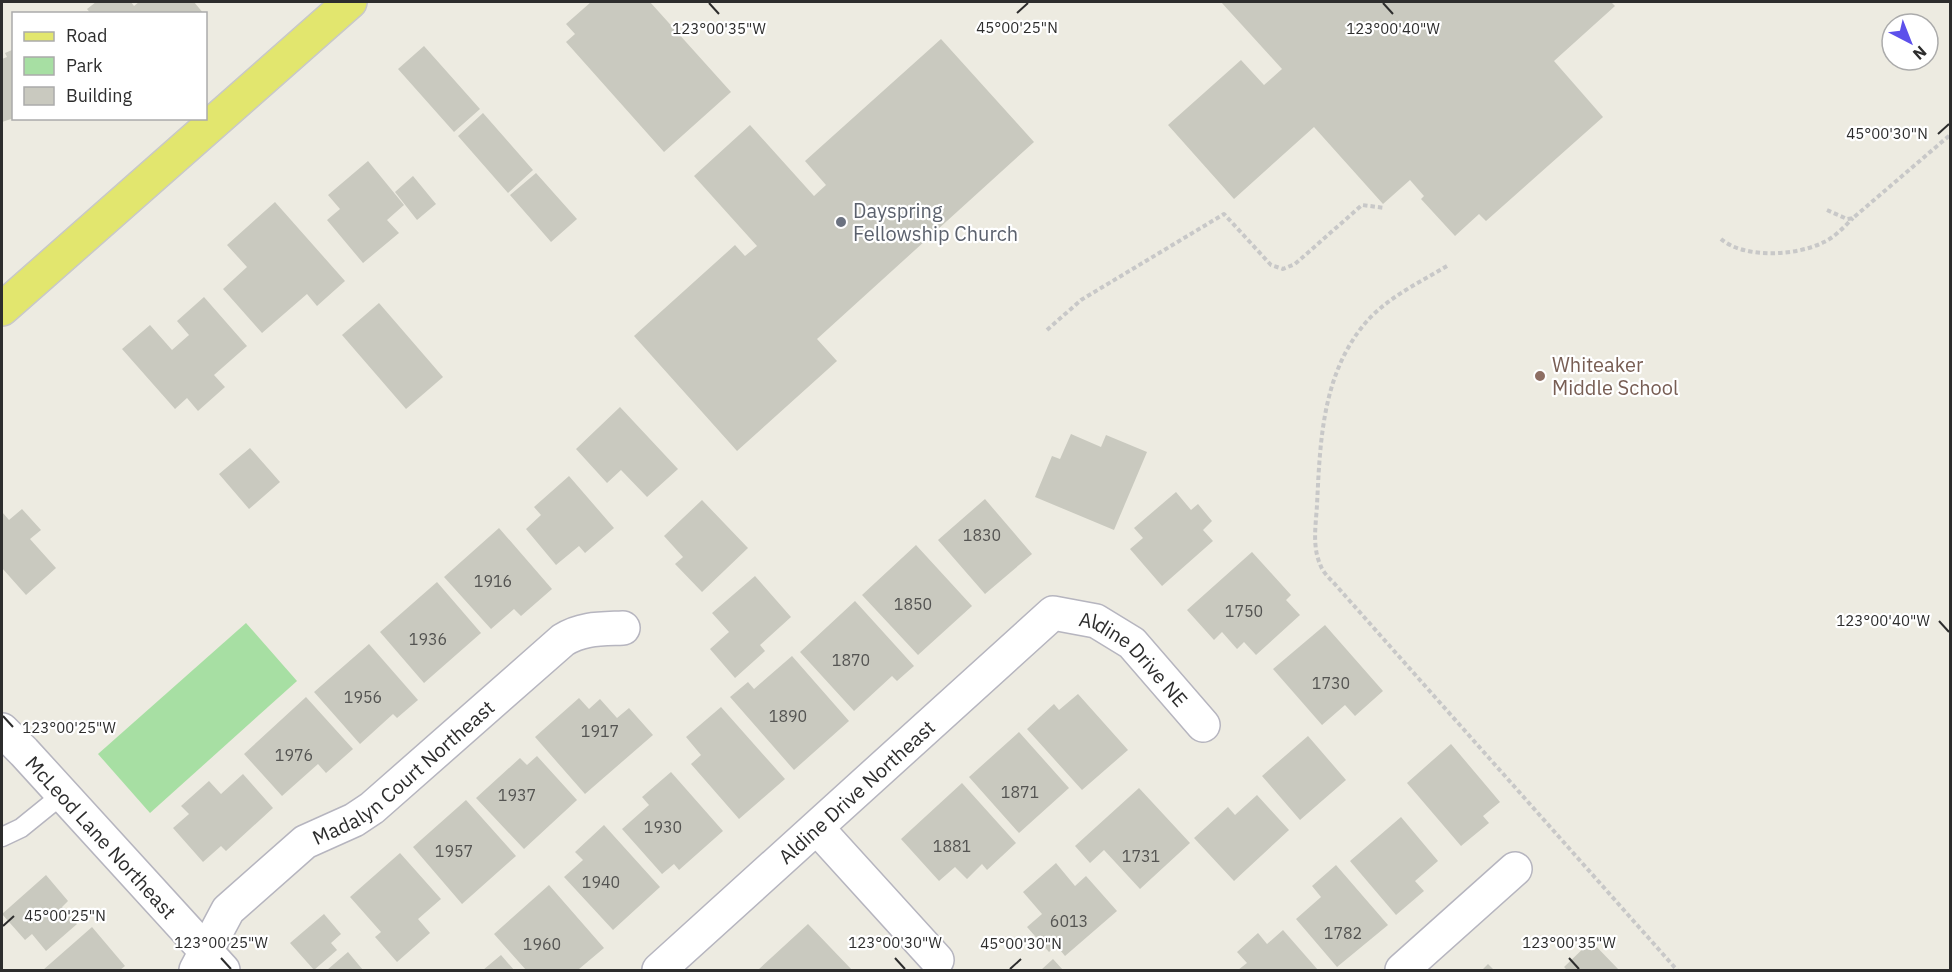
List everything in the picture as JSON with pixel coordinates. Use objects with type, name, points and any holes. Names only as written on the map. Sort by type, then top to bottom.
[{"type":"main road","points":[[2,309],[350,2]]},
{"type":"street","name":"Aldine Drive NE","points":[[1053,613],[1096,621],[1132,643],[1203,725]]},
{"type":"street","name":"Aldine Drive Northeast","points":[[659,970],[1053,613]]},
{"type":"street","name":"Madalyn Court Northeast","points":[[208,964],[228,910],[305,842],[354,820],[372,808],[563,640],[573,634],[590,630],[623,628]]},
{"type":"street","name":"McLeod Lane Northeast","points":[[2,730],[63,794],[208,964]]},
{"type":"street","points":[[817,828],[937,960]]},
{"type":"street","points":[[1402,970],[1515,869]]},
{"type":"lane","points":[[2,837],[21,828],[63,794]]},
{"type":"path","points":[[1721,239],[1733,247],[1761,253],[1810,248],[1826,241],[1950,135]]},
{"type":"path","points":[[1047,330],[1081,300],[1224,214],[1271,265],[1283,269],[1295,264],[1362,205],[1385,208]]},
{"type":"path","points":[[1827,210],[1846,219],[1853,218]]},
{"type":"path","points":[[1447,266],[1398,294],[1372,316],[1352,342],[1338,368],[1328,401],[1321,437],[1316,533],[1320,564],[1333,582],[1677,970]]},
{"type":"green space","points":[[246,623],[297,681],[150,813],[98,754]]},
{"type":"building","points":[[96,2],[131,2],[134,6],[139,2],[194,2],[202,12],[89,12],[87,9]]},
{"type":"building","points":[[591,2],[650,2],[731,92],[664,152],[566,42],[575,34],[566,24]]},
{"type":"building","points":[[1221,2],[1611,2],[1615,6],[1554,61],[1603,117],[1486,221],[1479,214],[1455,236],[1421,199],[1424,196],[1410,180],[1383,204],[1314,127],[1234,199],[1168,125],[1241,60],[1264,85],[1282,69]]},
{"type":"building","name":"Dayspring Fellowship Church","points":[[941,39],[1034,142],[817,339],[837,361],[737,451],[634,336],[735,245],[745,256],[757,246],[694,176],[750,125],[814,196],[826,185],[805,161]]},
{"type":"building","points":[[424,46],[480,109],[454,132],[398,69]]},
{"type":"building","points":[[12,50],[12,119],[2,122],[2,59],[7,57],[5,53]]},
{"type":"building","points":[[483,113],[533,170],[508,193],[458,136]]},
{"type":"building","points":[[368,161],[404,205],[387,220],[399,233],[363,263],[327,220],[340,209],[328,195]]},
{"type":"building","points":[[536,173],[577,219],[551,242],[510,195]]},
{"type":"building","points":[[413,176],[436,204],[417,220],[395,192]]},
{"type":"building","points":[[275,202],[345,281],[317,306],[307,294],[262,333],[223,289],[247,267],[227,245]]},
{"type":"building","points":[[204,297],[247,346],[214,375],[225,387],[198,411],[187,398],[175,409],[122,349],[150,325],[172,350],[189,335],[177,321]]},
{"type":"building","points":[[379,303],[443,377],[406,409],[342,335]]},
{"type":"building","points":[[620,407],[678,469],[647,497],[621,470],[607,483],[576,449]]},
{"type":"building","points":[[1071,434],[1101,447],[1106,435],[1147,452],[1114,530],[1035,497],[1052,456],[1060,459]]},
{"type":"building","points":[[250,448],[280,482],[249,509],[219,474]]},
{"type":"building","points":[[569,476],[614,528],[585,553],[579,546],[556,565],[526,529],[541,515],[534,507]]},
{"type":"building","points":[[1176,492],[1191,510],[1198,504],[1212,521],[1203,530],[1213,541],[1162,586],[1130,549],[1143,538],[1134,528]]},
{"type":"building","points":[[985,499],[1032,554],[985,594],[938,540]]},
{"type":"building","points":[[702,500],[748,548],[702,592],[675,564],[683,557],[664,536]]},
{"type":"building","points":[[22,509],[41,530],[30,539],[56,568],[26,595],[2,568],[2,512],[9,520]]},
{"type":"building","points":[[499,528],[552,589],[521,616],[514,609],[491,629],[444,577]]},
{"type":"building","points":[[916,545],[972,606],[918,655],[862,595]]},
{"type":"building","points":[[1252,552],[1291,595],[1286,600],[1300,615],[1256,655],[1244,642],[1237,649],[1222,632],[1214,640],[1187,610]]},
{"type":"building","points":[[755,576],[791,617],[760,645],[765,651],[735,678],[710,649],[729,632],[712,613]]},
{"type":"building","points":[[437,582],[481,633],[424,683],[380,632]]},
{"type":"building","points":[[855,601],[914,666],[897,681],[892,676],[854,711],[800,652]]},
{"type":"building","points":[[1325,625],[1383,691],[1355,716],[1345,705],[1322,725],[1273,669]]},
{"type":"building","points":[[369,644],[418,700],[397,718],[393,714],[360,744],[314,692]]},
{"type":"building","points":[[792,656],[849,721],[794,770],[730,697],[748,682],[754,689]]},
{"type":"building","points":[[1078,694],[1128,750],[1082,790],[1027,729],[1054,704],[1059,710]]},
{"type":"building","points":[[306,697],[353,749],[326,773],[318,764],[282,796],[244,754]]},
{"type":"building","points":[[579,698],[589,709],[600,699],[617,718],[629,708],[653,735],[585,794],[535,737]]},
{"type":"building","points":[[721,707],[785,779],[739,819],[691,764],[701,755],[686,737]]},
{"type":"building","points":[[1019,732],[1069,788],[1019,833],[969,777]]},
{"type":"building","points":[[1308,736],[1346,780],[1300,820],[1262,776]]},
{"type":"building","points":[[1451,744],[1500,802],[1483,816],[1489,823],[1461,846],[1407,783]]},
{"type":"building","points":[[537,756],[577,800],[524,849],[476,798],[520,758],[527,765]]},
{"type":"building","points":[[671,772],[723,831],[679,870],[674,864],[662,874],[622,829],[649,805],[642,797]]},
{"type":"building","points":[[243,774],[273,808],[226,851],[221,846],[203,862],[173,828],[189,814],[181,806],[209,781],[221,794]]},
{"type":"building","points":[[962,783],[1016,843],[987,870],[982,864],[967,879],[955,867],[939,881],[901,839]]},
{"type":"building","points":[[1139,788],[1190,843],[1140,889],[1104,850],[1090,863],[1075,846]]},
{"type":"building","points":[[1257,795],[1289,830],[1234,881],[1194,838],[1228,807],[1235,815]]},
{"type":"building","points":[[466,800],[516,856],[462,904],[413,847]]},
{"type":"building","points":[[1401,817],[1438,861],[1415,881],[1424,891],[1396,915],[1350,861]]},
{"type":"building","points":[[604,825],[660,887],[613,930],[564,877],[583,860],[575,852]]},
{"type":"building","points":[[400,853],[441,899],[418,919],[430,933],[397,962],[375,937],[381,932],[350,897]]},
{"type":"building","points":[[1056,863],[1075,886],[1086,876],[1117,911],[1065,956],[1056,945],[1049,952],[1027,927],[1042,914],[1023,892]]},
{"type":"building","points":[[1336,865],[1388,925],[1337,967],[1296,919],[1321,897],[1312,886]]},
{"type":"building","points":[[46,875],[68,901],[62,907],[77,924],[46,951],[32,934],[25,940],[2,914]]},
{"type":"building","points":[[549,885],[604,948],[579,969],[581,970],[526,970],[494,934]]},
{"type":"building","points":[[324,914],[341,934],[331,943],[337,950],[314,970],[290,943]]},
{"type":"building","points":[[808,924],[852,970],[758,970]]},
{"type":"building","points":[[92,927],[125,966],[120,970],[43,970]]},
{"type":"building","points":[[1283,930],[1318,970],[1238,970],[1247,963],[1237,952],[1258,933],[1267,944]]},
{"type":"building","points":[[1591,941],[1619,970],[1567,970],[1564,967]]},
{"type":"building","points":[[348,952],[363,970],[327,970]]},
{"type":"building","points":[[501,955],[514,970],[483,970]]},
{"type":"building","points":[[1053,959],[1063,970],[1041,970]]},
{"type":"building","points":[[1488,964],[1494,970],[1482,970]]},
{"type":"place","name":"Dayspring Fellowship Church","points":[[841,222]]},
{"type":"place","name":"Whiteaker Middle School","points":[[1540,376]]}]
